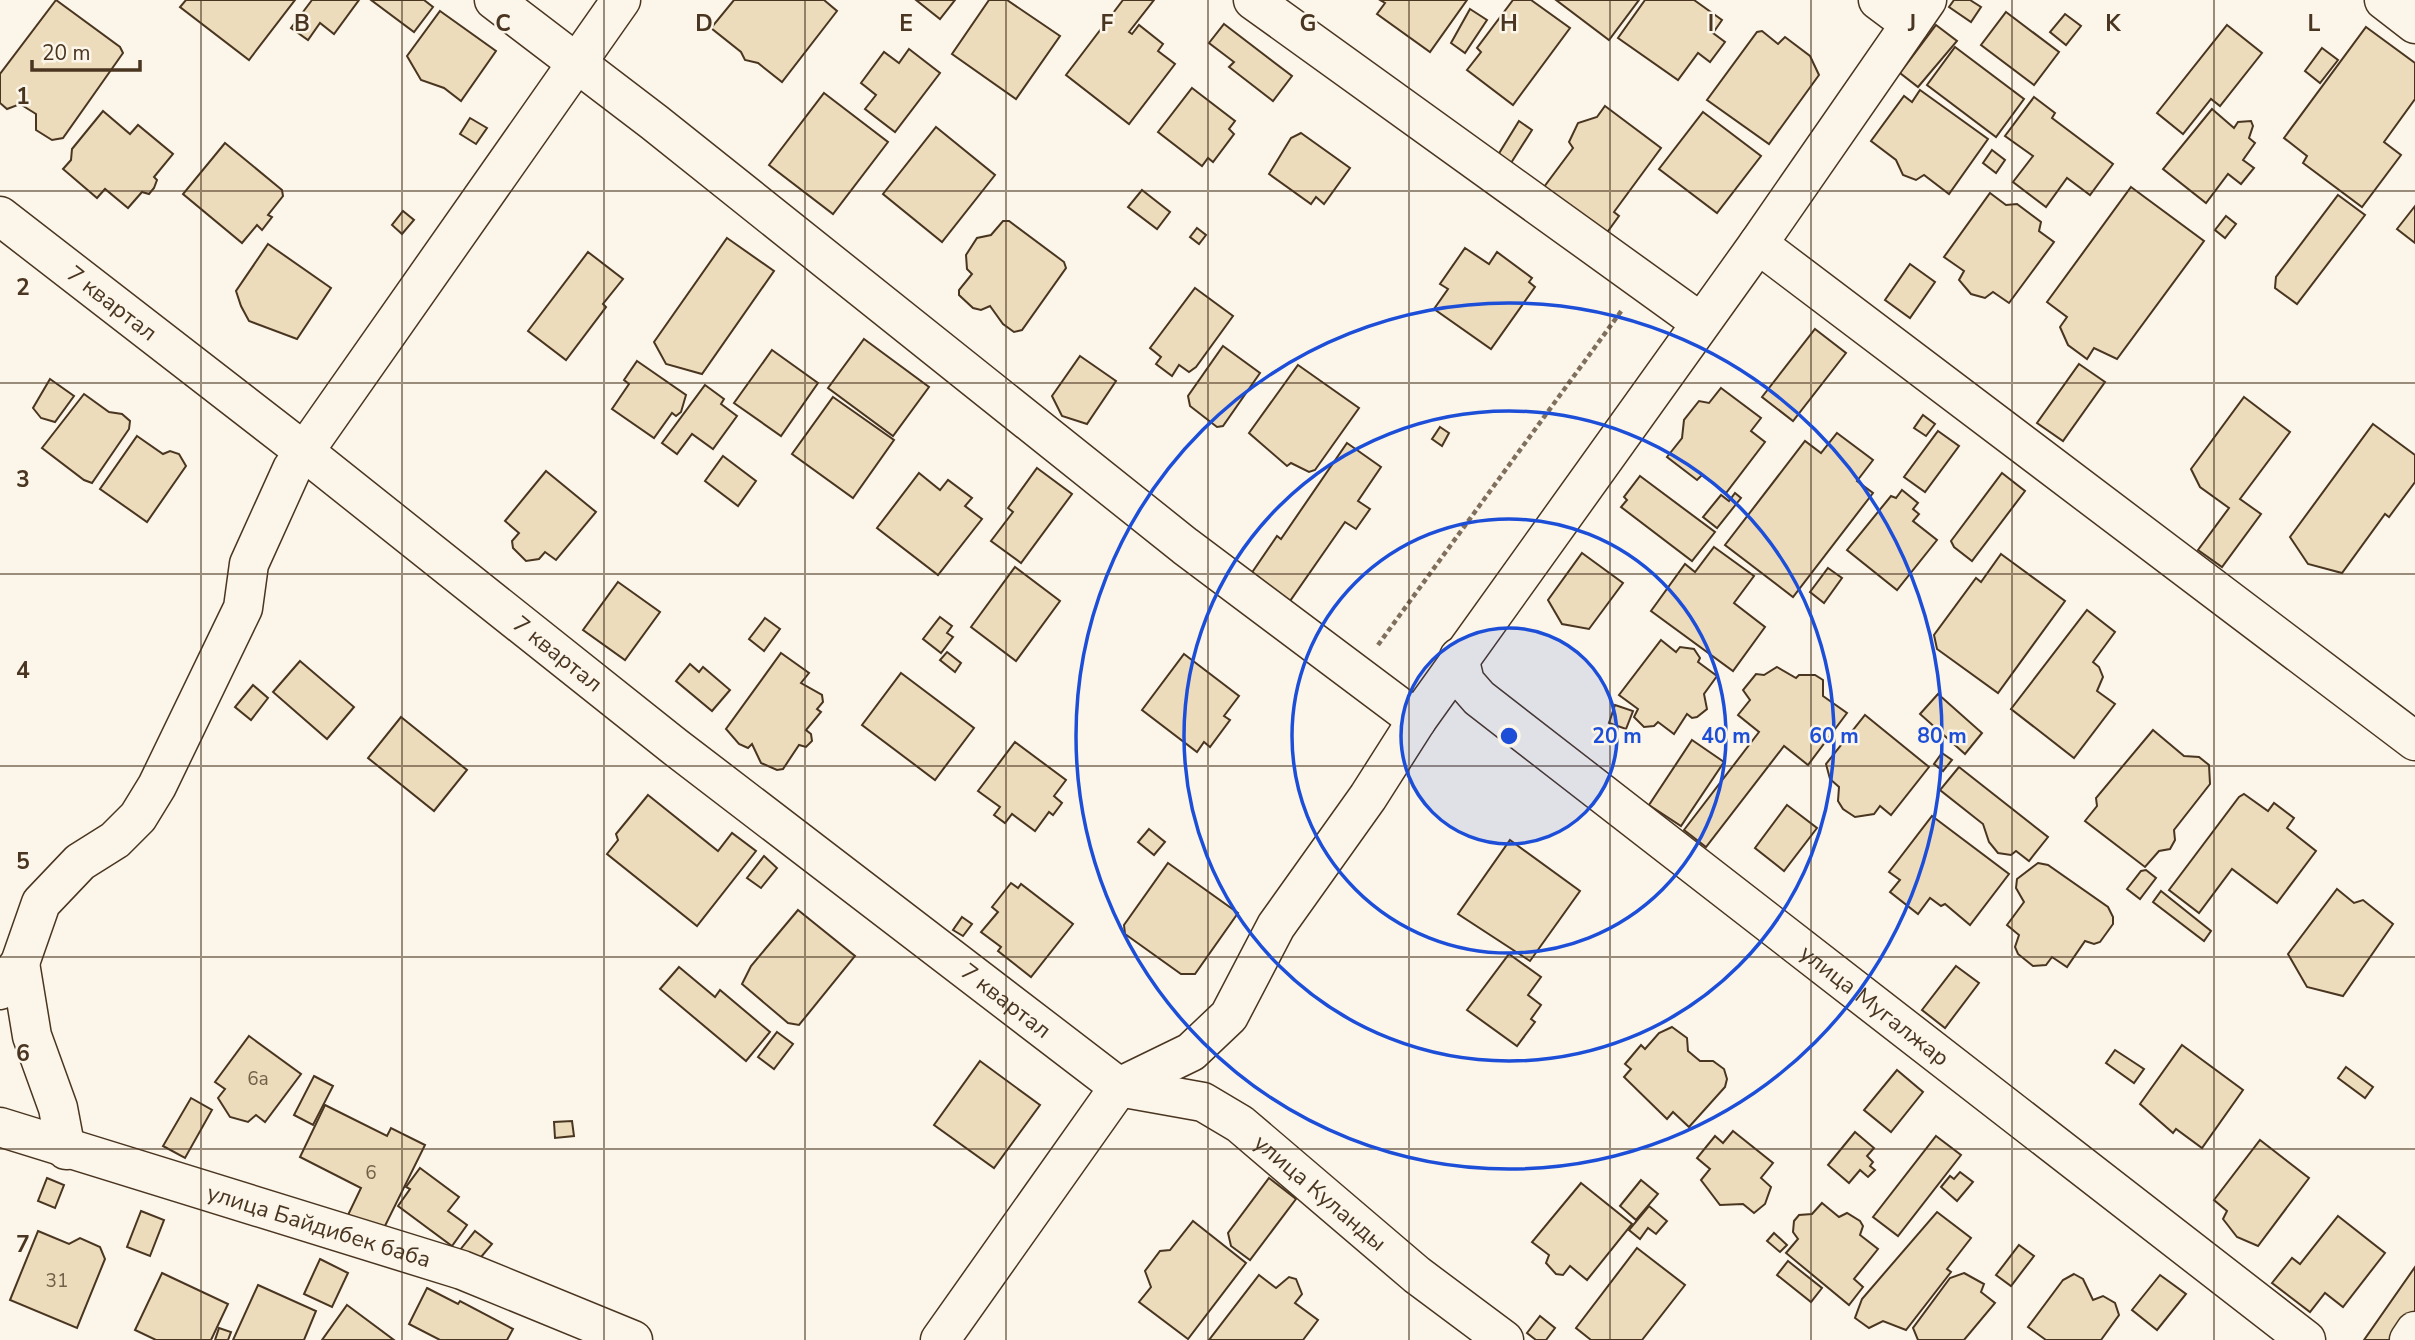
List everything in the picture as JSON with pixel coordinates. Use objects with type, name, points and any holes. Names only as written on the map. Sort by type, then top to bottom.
[{"type":"street","points":[[494,0],[1185,546],[1417,720]]},
{"type":"street","points":[[66,1150],[58,1108],[10,976],[41,903],[80,862],[115,840],[138,817],[157,786],[243,608],[249,564],[292,469],[306,453],[621,0]]},
{"type":"street","points":[[1252,0],[1700,322]]},
{"type":"street","points":[[940,1340],[1119,1087],[1191,1052],[1229,1016],[1276,926],[1368,797],[1460,657],[1758,244],[1919,12],[1878,0]]},
{"type":"street","points":[[2384,0],[2415,24]]},
{"type":"street","name":"7 квартал","points":[[0,216],[306,453],[674,747],[1119,1087]]},
{"type":"street","points":[[1758,244],[2415,741]]},
{"type":"street","name":"улица Мугалжар","points":[[1460,657],[1465,682],[1479,698],[2306,1340]]},
{"type":"street","name":"улица Куланды","points":[[1119,1087],[1203,1102],[1240,1124],[1417,1275],[1504,1340]]},
{"type":"street","name":"улица Байдибек баба","points":[[0,1128],[462,1270],[633,1340]]},
{"type":"street","points":[[2409,1340],[2415,1331]]},
{"type":"path","points":[[1355,673],[1397,623],[1643,280]]},
{"type":"building","points":[[56,0],[120,47],[123,53],[63,138],[52,140],[36,130],[36,114],[20,104],[7,109],[0,103],[0,74]]},
{"type":"building","points":[[186,0],[295,0],[249,60],[180,7]]},
{"type":"building","points":[[312,0],[359,0],[334,34],[320,23],[308,40],[291,28]]},
{"type":"building","points":[[371,0],[424,0],[433,7],[414,32]]},
{"type":"building","points":[[734,0],[824,0],[837,11],[782,82],[758,63],[745,60],[741,52],[711,28]]},
{"type":"building","points":[[916,0],[955,0],[940,19]]},
{"type":"building","points":[[989,0],[1007,0],[1060,36],[1016,99],[952,54]]},
{"type":"building","points":[[1123,0],[1154,0],[1129,32],[1132,34],[1139,25],[1163,44],[1158,51],[1175,64],[1129,124],[1066,75]]},
{"type":"building","points":[[1380,0],[1467,0],[1430,52],[1377,14],[1385,3]]},
{"type":"building","points":[[1513,0],[1531,0],[1570,28],[1513,105],[1467,70],[1481,52],[1477,48]]},
{"type":"building","points":[[1556,0],[1639,0],[1609,40]]},
{"type":"building","points":[[1645,0],[1694,0],[1722,20],[1713,33],[1725,42],[1710,62],[1698,53],[1678,80],[1618,38]]},
{"type":"building","points":[[1954,0],[1970,0],[1981,7],[1971,22],[1949,7]]},
{"type":"building","points":[[1470,9],[1487,20],[1465,53],[1451,43]]},
{"type":"building","points":[[440,11],[496,51],[461,101],[444,88],[421,80],[407,56]]},
{"type":"building","points":[[2006,12],[2059,52],[2034,85],[1981,45]]},
{"type":"building","points":[[2065,14],[2081,26],[2066,45],[2050,32]]},
{"type":"building","points":[[1224,24],[1292,76],[1273,101],[1229,67],[1234,62],[1209,43]]},
{"type":"building","points":[[1936,25],[1957,41],[1918,87],[1900,73]]},
{"type":"building","points":[[2227,25],[2262,53],[2220,106],[2211,99],[2183,134],[2157,113]]},
{"type":"building","points":[[2366,27],[2415,63],[2415,99],[2384,142],[2401,155],[2362,207],[2303,163],[2307,156],[2284,138]]},
{"type":"building","points":[[1762,31],[1778,44],[1785,37],[1810,56],[1819,75],[1769,144],[1707,100],[1757,32]]},
{"type":"building","points":[[1955,47],[2024,99],[1996,137],[1927,85]]},
{"type":"building","points":[[2322,48],[2338,60],[2320,83],[2305,71]]},
{"type":"building","points":[[909,49],[940,73],[895,132],[865,109],[876,95],[861,83],[884,52],[899,63]]},
{"type":"building","points":[[1192,88],[1235,121],[1229,129],[1234,134],[1213,162],[1208,158],[1202,166],[1158,132]]},
{"type":"building","points":[[1920,90],[1988,139],[1949,194],[1924,175],[1916,180],[1903,175],[1896,160],[1871,141],[1904,96],[1912,102]]},
{"type":"building","points":[[824,93],[888,142],[833,214],[769,165]]},
{"type":"building","points":[[2034,97],[2055,113],[2052,118],[2113,164],[2090,195],[2067,178],[2046,207],[2013,182],[2033,156],[2005,136]]},
{"type":"building","points":[[1605,106],[1661,148],[1614,212],[1619,216],[1603,238],[1541,191],[1573,148],[1569,142],[1578,123],[1597,117]]},
{"type":"building","points":[[2212,109],[2234,128],[2238,122],[2251,121],[2253,126],[2249,138],[2255,143],[2243,160],[2254,168],[2241,184],[2228,174],[2206,203],[2163,169]]},
{"type":"building","points":[[103,111],[130,134],[138,125],[173,154],[154,177],[157,180],[149,194],[142,192],[128,208],[105,189],[97,198],[63,169],[71,160],[72,149]]},
{"type":"building","points":[[1703,112],[1761,156],[1717,213],[1659,169]]},
{"type":"building","points":[[470,118],[487,128],[476,144],[460,134]]},
{"type":"building","points":[[1519,121],[1532,130],[1511,163],[1498,155]]},
{"type":"building","points":[[936,127],[995,175],[942,242],[883,194]]},
{"type":"building","points":[[1301,133],[1350,168],[1324,204],[1316,197],[1311,204],[1269,174],[1291,138]]},
{"type":"building","points":[[225,143],[282,190],[283,196],[268,215],[272,217],[262,230],[257,225],[242,243],[183,194]]},
{"type":"building","points":[[1992,150],[2005,160],[1996,173],[1983,163]]},
{"type":"building","points":[[2131,187],[2204,241],[2117,359],[2094,348],[2087,359],[2068,345],[2060,327],[2067,317],[2047,302]]},
{"type":"building","points":[[1142,190],[1170,212],[1157,229],[1128,207]]},
{"type":"building","points":[[1990,193],[2006,205],[2017,204],[2041,222],[2039,231],[2054,242],[2009,303],[1993,292],[1985,298],[1971,294],[1959,280],[1964,271],[1944,257]]},
{"type":"building","points":[[2338,195],[2365,215],[2297,304],[2275,288],[2276,277]]},
{"type":"building","points":[[2415,206],[2415,243],[2397,229]]},
{"type":"building","points":[[403,211],[414,220],[402,234],[392,225]]},
{"type":"building","points":[[2226,216],[2236,224],[2225,238],[2215,230]]},
{"type":"building","points":[[1003,221],[1009,221],[1064,262],[1066,268],[1022,330],[1014,332],[1003,324],[990,306],[981,310],[973,308],[959,295],[959,290],[972,274],[967,269],[966,255],[977,238],[991,235]]},
{"type":"building","points":[[1197,228],[1206,235],[1199,244],[1190,237]]},
{"type":"building","points":[[727,238],[774,271],[702,374],[666,364],[654,342]]},
{"type":"building","points":[[268,244],[331,288],[297,339],[249,321],[236,291]]},
{"type":"building","points":[[1465,248],[1489,264],[1497,252],[1532,278],[1529,282],[1535,287],[1491,349],[1434,309],[1448,289],[1440,284]]},
{"type":"building","points":[[588,252],[623,279],[603,304],[606,307],[566,360],[528,331]]},
{"type":"building","points":[[1910,264],[1935,282],[1910,318],[1885,300]]},
{"type":"building","points":[[1195,288],[1233,316],[1196,367],[1189,372],[1179,365],[1172,376],[1156,364],[1161,357],[1150,348]]},
{"type":"building","points":[[1815,329],[1846,353],[1793,421],[1762,397]]},
{"type":"building","points":[[864,339],[929,387],[893,436],[828,388]]},
{"type":"building","points":[[1223,346],[1260,373],[1223,426],[1217,427],[1190,406],[1188,396]]},
{"type":"building","points":[[772,350],[818,383],[781,436],[734,403]]},
{"type":"building","points":[[1080,356],[1116,381],[1087,424],[1062,416],[1052,396]]},
{"type":"building","points":[[637,361],[686,395],[681,412],[676,416],[672,413],[654,438],[612,409],[629,384],[624,380]]},
{"type":"building","points":[[2079,364],[2105,382],[2063,441],[2037,423]]},
{"type":"building","points":[[1298,365],[1359,408],[1315,470],[1309,472],[1291,463],[1287,466],[1249,433]]},
{"type":"building","points":[[50,379],[74,396],[55,422],[41,418],[33,408]]},
{"type":"building","points":[[705,385],[724,399],[721,404],[737,416],[713,449],[692,434],[677,454],[662,443]]},
{"type":"building","points":[[1721,388],[1761,418],[1751,431],[1765,442],[1726,493],[1702,475],[1697,480],[1667,457],[1682,438],[1684,420],[1699,401],[1709,403]]},
{"type":"building","points":[[84,394],[109,412],[122,414],[130,421],[129,429],[92,483],[84,480],[42,448]]},
{"type":"building","points":[[833,397],[894,440],[853,498],[792,454]]},
{"type":"building","points":[[2244,397],[2290,432],[2240,499],[2261,514],[2222,567],[2198,550],[2229,508],[2200,487],[2191,469]]},
{"type":"building","points":[[1923,415],[1935,424],[1926,436],[1914,428]]},
{"type":"building","points":[[2373,424],[2415,455],[2415,482],[2389,517],[2385,514],[2342,573],[2308,564],[2290,537]]},
{"type":"building","points":[[1440,427],[1449,433],[1442,446],[1432,439]]},
{"type":"building","points":[[1938,431],[1959,446],[1925,492],[1904,477]]},
{"type":"building","points":[[1837,433],[1873,460],[1857,481],[1873,493],[1793,597],[1725,545],[1805,441],[1821,453]]},
{"type":"building","points":[[137,436],[163,454],[170,451],[179,454],[186,466],[147,522],[100,489]]},
{"type":"building","points":[[1347,443],[1381,467],[1358,501],[1370,509],[1356,529],[1345,522],[1290,601],[1251,574],[1277,536],[1281,539]]},
{"type":"building","points":[[723,456],[756,481],[738,506],[705,481]]},
{"type":"building","points":[[1037,468],[1072,494],[1021,563],[991,541],[1013,512],[1008,508]]},
{"type":"building","points":[[546,471],[596,512],[556,560],[545,552],[539,559],[526,561],[513,548],[512,541],[519,533],[505,521]]},
{"type":"building","points":[[919,473],[940,490],[948,480],[972,498],[965,506],[982,519],[938,575],[877,528]]},
{"type":"building","points":[[2002,473],[2025,491],[1972,561],[1954,547],[1951,541]]},
{"type":"building","points":[[1640,476],[1715,532],[1692,561],[1621,507],[1627,500],[1624,497]]},
{"type":"building","points":[[1902,490],[1918,503],[1913,509],[1919,514],[1913,521],[1937,540],[1897,590],[1847,550],[1891,496],[1896,498]]},
{"type":"building","points":[[1735,493],[1741,498],[1717,528],[1703,517],[1721,495],[1729,501]]},
{"type":"building","points":[[1714,547],[1754,576],[1734,603],[1765,627],[1733,671],[1651,611],[1685,564],[1695,572]]},
{"type":"building","points":[[1582,553],[1623,583],[1589,629],[1562,624],[1548,600]]},
{"type":"building","points":[[2001,554],[2065,601],[1998,693],[1937,649],[1934,635],[1976,578],[1981,582]]},
{"type":"building","points":[[1015,567],[1060,601],[1016,661],[971,627]]},
{"type":"building","points":[[1828,568],[1842,578],[1824,603],[1810,592]]},
{"type":"building","points":[[618,582],[660,612],[625,660],[583,630]]},
{"type":"building","points":[[2087,610],[2115,632],[2093,662],[2099,667],[2103,677],[2097,691],[2115,704],[2074,758],[2011,709]]},
{"type":"building","points":[[940,617],[952,626],[947,633],[953,637],[941,653],[923,639]]},
{"type":"building","points":[[765,618],[780,629],[764,651],[749,639]]},
{"type":"building","points":[[1661,640],[1676,652],[1680,647],[1694,649],[1700,658],[1698,662],[1717,676],[1704,694],[1707,709],[1697,717],[1692,718],[1687,714],[1674,734],[1658,722],[1654,726],[1644,727],[1634,717],[1638,709],[1619,695]]},
{"type":"building","points":[[947,652],[961,663],[955,672],[940,660]]},
{"type":"building","points":[[781,653],[809,673],[801,683],[822,695],[823,702],[817,709],[821,712],[806,730],[811,734],[812,741],[806,747],[799,745],[783,769],[777,770],[761,763],[752,744],[748,748],[739,744],[726,729]]},
{"type":"building","points":[[1184,654],[1239,696],[1224,716],[1230,720],[1210,747],[1204,742],[1197,752],[1142,710]]},
{"type":"building","points":[[300,661],[354,707],[327,739],[273,692]]},
{"type":"building","points":[[690,664],[699,672],[703,667],[730,690],[712,711],[676,681]]},
{"type":"building","points":[[1777,667],[1796,678],[1799,675],[1815,675],[1823,680],[1823,696],[1847,713],[1808,765],[1784,746],[1706,847],[1684,830],[1759,732],[1738,715],[1750,700],[1743,690],[1756,674],[1764,675]]},
{"type":"building","points":[[901,673],[974,728],[935,780],[862,725]]},
{"type":"building","points":[[253,685],[268,698],[251,720],[235,707]]},
{"type":"building","points":[[1938,694],[1982,733],[1965,754],[1920,714]]},
{"type":"building","points":[[1615,705],[1633,711],[1626,729],[1609,723]]},
{"type":"building","points":[[1865,715],[1929,767],[1891,815],[1880,806],[1874,814],[1855,817],[1843,809],[1838,801],[1839,787],[1830,779],[1826,764]]},
{"type":"building","points":[[401,717],[467,770],[434,811],[368,758]]},
{"type":"building","points":[[2153,730],[2184,756],[2199,757],[2209,765],[2210,784],[2174,830],[2175,840],[2170,849],[2159,851],[2145,867],[2085,821],[2097,806],[2096,798]]},
{"type":"building","points":[[1692,740],[1724,762],[1681,826],[1649,805]]},
{"type":"building","points":[[1015,742],[1066,780],[1054,796],[1062,803],[1053,815],[1049,812],[1035,831],[1012,814],[1005,823],[994,815],[1000,807],[978,791]]},
{"type":"building","points":[[1942,753],[1952,760],[1943,771],[1934,764]]},
{"type":"building","points":[[1959,767],[2048,837],[2029,861],[2016,851],[2011,855],[1998,853],[1989,842],[1983,824],[1940,790]]},
{"type":"building","points":[[2244,794],[2268,811],[2274,803],[2294,818],[2287,828],[2316,851],[2277,903],[2232,869],[2199,913],[2169,890]]},
{"type":"building","points":[[648,795],[718,851],[732,833],[756,851],[697,926],[607,854],[618,840],[616,834]]},
{"type":"building","points":[[1787,805],[1817,828],[1784,871],[1755,848]]},
{"type":"building","points":[[1932,816],[2009,874],[1970,925],[1945,904],[1941,906],[1930,898],[1918,914],[1890,892],[1900,880],[1889,872]]},
{"type":"building","points":[[1149,829],[1165,842],[1154,855],[1138,842]]},
{"type":"building","points":[[1510,840],[1580,891],[1530,961],[1458,914]]},
{"type":"building","points":[[764,856],[777,868],[761,888],[747,878]]},
{"type":"building","points":[[1168,863],[1238,913],[1195,974],[1181,974],[1125,934],[1124,925]]},
{"type":"building","points":[[2038,863],[2048,865],[2108,907],[2113,917],[2113,924],[2100,942],[2094,944],[2085,941],[2067,967],[2052,957],[2046,965],[2033,966],[2018,954],[2015,947],[2019,935],[2007,925],[2024,902],[2016,888],[2017,879]]},
{"type":"building","points":[[2146,870],[2156,878],[2140,899],[2127,889],[2141,871]]},
{"type":"building","points":[[1011,883],[1018,888],[1021,884],[1073,924],[1031,977],[998,951],[1001,947],[981,932],[998,912],[992,907]]},
{"type":"building","points":[[2337,889],[2354,903],[2363,900],[2393,924],[2343,996],[2307,987],[2288,954]]},
{"type":"building","points":[[2161,891],[2211,931],[2204,941],[2153,902]]},
{"type":"building","points":[[798,910],[855,956],[799,1025],[788,1023],[742,984],[751,966]]},
{"type":"building","points":[[962,917],[972,924],[963,936],[953,930]]},
{"type":"building","points":[[1509,954],[1541,977],[1528,995],[1541,1005],[1531,1019],[1535,1022],[1517,1046],[1467,1010]]},
{"type":"building","points":[[1956,966],[1979,983],[1945,1028],[1922,1010]]},
{"type":"building","points":[[679,967],[715,997],[720,990],[770,1032],[746,1061],[660,989]]},
{"type":"building","points":[[1672,1027],[1687,1038],[1688,1051],[1700,1061],[1713,1061],[1724,1069],[1727,1079],[1725,1087],[1689,1127],[1673,1112],[1667,1119],[1624,1077],[1631,1069],[1625,1064],[1641,1045],[1645,1049],[1659,1033]]},
{"type":"building","points":[[777,1032],[793,1044],[774,1069],[758,1057]]},
{"type":"building","points":[[249,1036],[301,1074],[265,1122],[256,1115],[248,1122],[230,1117],[218,1098],[225,1089],[215,1082]]},
{"type":"building","points":[[2182,1045],[2243,1090],[2202,1148],[2176,1129],[2173,1133],[2140,1104]]},
{"type":"building","points":[[2115,1050],[2144,1069],[2134,1083],[2106,1063]]},
{"type":"building","points":[[980,1061],[1040,1105],[994,1168],[934,1125]]},
{"type":"building","points":[[2346,1067],[2373,1087],[2365,1098],[2338,1078]]},
{"type":"building","points":[[1897,1070],[1923,1092],[1891,1132],[1864,1110]]},
{"type":"building","points":[[314,1076],[333,1086],[313,1125],[294,1115]]},
{"type":"building","points":[[191,1098],[212,1110],[185,1158],[163,1146]]},
{"type":"building","points":[[325,1105],[387,1136],[391,1128],[425,1145],[382,1232],[348,1215],[361,1188],[300,1157]]},
{"type":"building","points":[[572,1121],[574,1136],[555,1138],[554,1122]]},
{"type":"building","points":[[1733,1131],[1773,1163],[1761,1178],[1771,1187],[1765,1204],[1754,1213],[1743,1204],[1720,1205],[1701,1180],[1710,1169],[1697,1158],[1715,1136],[1723,1143]]},
{"type":"building","points":[[1855,1132],[1874,1148],[1867,1156],[1873,1162],[1870,1166],[1875,1170],[1868,1177],[1860,1170],[1849,1183],[1828,1165]]},
{"type":"building","points":[[1936,1136],[1961,1155],[1898,1236],[1873,1217]]},
{"type":"building","points":[[2260,1140],[2309,1178],[2258,1246],[2237,1237],[2223,1219],[2227,1211],[2214,1200]]},
{"type":"building","points":[[420,1168],[459,1197],[448,1211],[467,1225],[452,1246],[398,1206],[410,1189],[406,1187]]},
{"type":"building","points":[[1960,1172],[1973,1182],[1957,1201],[1941,1187],[1950,1176],[1954,1179]]},
{"type":"building","points":[[47,1178],[64,1185],[55,1208],[38,1201]]},
{"type":"building","points":[[1269,1178],[1296,1199],[1250,1260],[1231,1246],[1228,1233]]},
{"type":"building","points":[[1641,1180],[1658,1194],[1636,1220],[1620,1206]]},
{"type":"building","points":[[1581,1183],[1632,1224],[1587,1280],[1570,1266],[1563,1275],[1556,1274],[1546,1263],[1549,1255],[1532,1242]]},
{"type":"building","points":[[1822,1203],[1839,1217],[1847,1213],[1860,1221],[1863,1226],[1860,1235],[1878,1249],[1854,1279],[1863,1287],[1849,1305],[1786,1253],[1798,1239],[1793,1232],[1794,1221],[1799,1215],[1812,1214]]},
{"type":"building","points":[[1649,1206],[1667,1221],[1656,1234],[1648,1228],[1640,1239],[1629,1230]]},
{"type":"building","points":[[141,1211],[164,1220],[150,1256],[127,1247]]},
{"type":"building","points":[[1937,1212],[1971,1238],[1947,1269],[1951,1272],[1906,1330],[1883,1321],[1869,1328],[1855,1318],[1862,1299]]},
{"type":"building","points":[[2338,1216],[2385,1253],[2343,1307],[2325,1293],[2310,1312],[2272,1283],[2292,1258],[2300,1264]]},
{"type":"building","points":[[1193,1221],[1246,1263],[1188,1339],[1139,1302],[1151,1287],[1145,1271],[1160,1251],[1170,1250]]},
{"type":"building","points":[[38,1231],[69,1244],[80,1238],[100,1247],[105,1259],[77,1328],[10,1300]]},
{"type":"building","points":[[475,1231],[492,1244],[476,1263],[460,1250]]},
{"type":"building","points":[[1774,1233],[1787,1245],[1780,1252],[1767,1241]]},
{"type":"building","points":[[2019,1245],[2034,1256],[2011,1286],[1996,1275]]},
{"type":"building","points":[[1637,1248],[1685,1285],[1642,1340],[1591,1340],[1576,1328]]},
{"type":"building","points":[[320,1259],[348,1273],[332,1307],[304,1294]]},
{"type":"building","points":[[1788,1261],[1822,1288],[1811,1302],[1777,1275]]},
{"type":"building","points":[[2415,1267],[2415,1321],[2402,1340],[2364,1340]]},
{"type":"building","points":[[162,1273],[228,1304],[211,1340],[156,1340],[135,1330]]},
{"type":"building","points":[[1964,1273],[1984,1284],[1981,1292],[1995,1303],[1964,1340],[1918,1340],[1913,1328],[1950,1278]]},
{"type":"building","points":[[2074,1274],[2083,1279],[2093,1300],[2103,1296],[2115,1303],[2119,1315],[2101,1340],[2046,1340],[2028,1327],[2063,1280]]},
{"type":"building","points":[[1259,1275],[1276,1288],[1289,1277],[1296,1279],[1302,1294],[1295,1303],[1318,1320],[1303,1340],[1209,1340]]},
{"type":"building","points":[[2160,1275],[2186,1294],[2157,1330],[2132,1310]]},
{"type":"building","points":[[258,1285],[316,1311],[304,1340],[233,1340]]},
{"type":"building","points":[[427,1288],[458,1304],[460,1301],[513,1329],[507,1340],[440,1340],[409,1324]]},
{"type":"building","points":[[347,1305],[394,1340],[322,1340]]},
{"type":"building","points":[[1540,1316],[1555,1328],[1546,1340],[1536,1340],[1527,1333]]},
{"type":"building","points":[[219,1328],[231,1332],[228,1340],[215,1340]]}]
